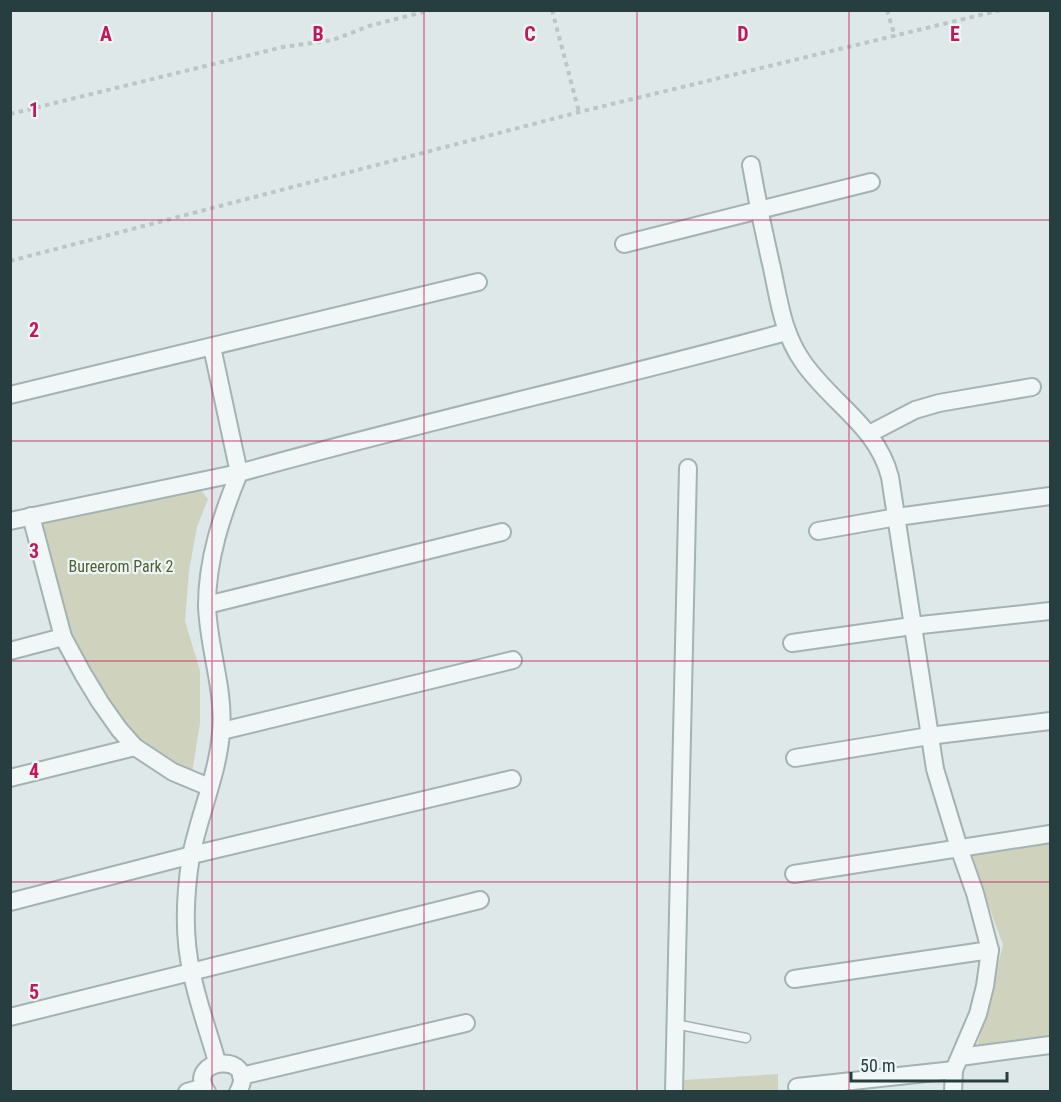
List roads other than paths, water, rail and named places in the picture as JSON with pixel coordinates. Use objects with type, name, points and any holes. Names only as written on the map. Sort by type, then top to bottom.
[{"type":"street","points":[[751,165],[786,332],[802,362],[818,382],[869,434],[886,462],[897,518],[935,769],[975,893],[990,950],[978,1014],[957,1064],[953,1092]]},
{"type":"street","points":[[624,244],[871,182]]},
{"type":"street","points":[[10,394],[478,282]]},
{"type":"street","points":[[10,521],[239,473],[598,380],[683,361],[786,332]]},
{"type":"street","points":[[212,347],[239,473],[215,539],[207,605],[222,731],[192,855],[186,893],[191,972],[218,1062]]},
{"type":"street","points":[[869,434],[915,410],[939,402],[1032,387]]},
{"type":"street","points":[[674,1092],[688,468]]},
{"type":"street","points":[[818,531],[1050,496]]},
{"type":"street","points":[[31,516],[63,637],[100,702],[135,747],[173,772],[209,787]]},
{"type":"street","points":[[207,605],[502,532]]},
{"type":"street","points":[[792,643],[912,626],[1050,611]]},
{"type":"street","points":[[10,651],[63,637]]},
{"type":"street","points":[[222,731],[513,660]]},
{"type":"street","points":[[795,758],[929,736],[1050,722]]},
{"type":"street","points":[[10,778],[135,747]]},
{"type":"street","points":[[10,902],[192,855],[512,778]]},
{"type":"street","points":[[794,874],[1050,834]]},
{"type":"street","points":[[10,1017],[480,900]]},
{"type":"street","points":[[794,979],[990,950]]},
{"type":"street","points":[[187,1092],[205,1089],[203,1080],[205,1072],[218,1062],[232,1064],[238,1069],[239,1084],[466,1023]]},
{"type":"street","points":[[797,1088],[957,1064],[1050,1045]]},
{"type":"lane","points":[[675,1024],[746,1038]]},
{"type":"park label","name":"Bureerom Park 2","points":[[121,566]]}]
